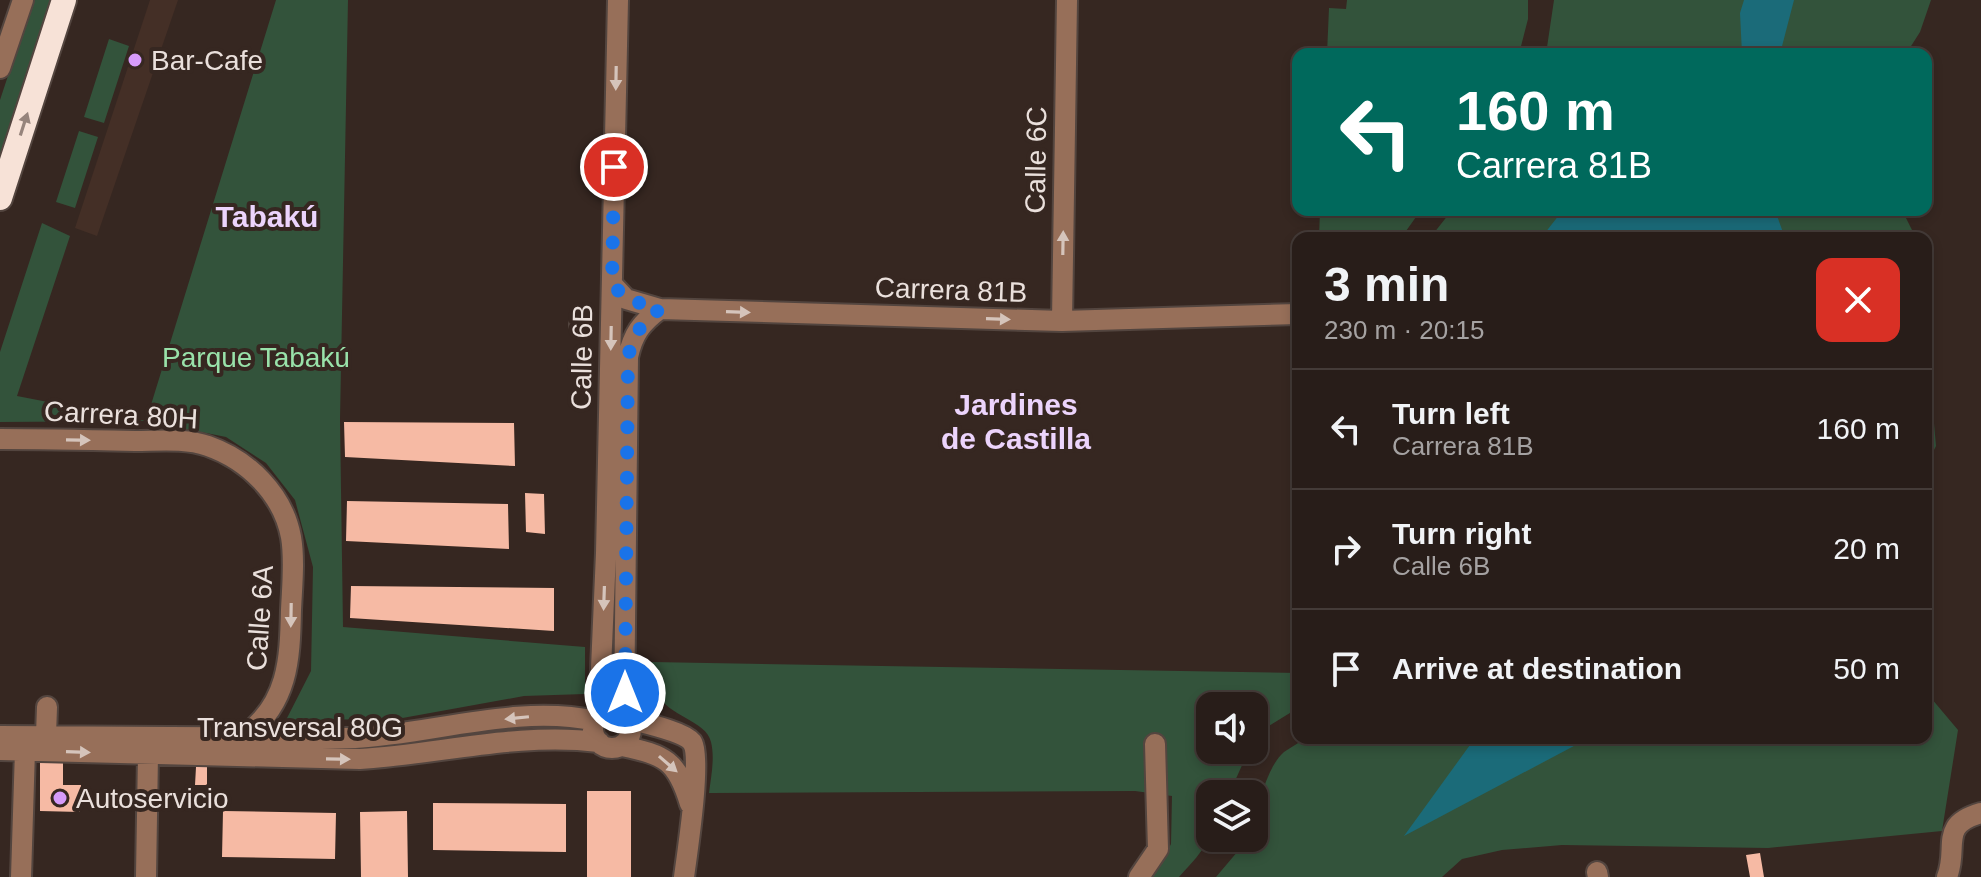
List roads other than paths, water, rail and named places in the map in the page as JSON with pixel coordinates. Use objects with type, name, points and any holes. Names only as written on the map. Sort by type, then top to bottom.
[{"type":"highway","points":[[0,198],[64,0]]},
{"type":"street","points":[[0,68],[23,0]]},
{"type":"street","points":[[47,55],[78,0]]},
{"type":"street","name":"Calle 6B","points":[[597,718],[618,0]]},
{"type":"street","name":"Calle 6C","points":[[1062,321],[1067,0]]},
{"type":"street","name":"Carrera 81B","points":[[612,284],[626,299],[660,309],[1062,321],[1292,314]]},
{"type":"street","name":"Calle 6B","points":[[626,716],[628,357],[635,332],[660,309]]},
{"type":"street","name":"Carrera 80H","points":[[0,439],[169,441],[205,445],[247,466],[269,488],[291,537]]},
{"type":"street","name":"Calle 6A","points":[[244,736],[265,718],[284,685],[291,644],[291,537]]},
{"type":"street","points":[[46,735],[47,707]]},
{"type":"street","points":[[684,877],[691,808],[696,754],[693,743],[685,736],[612,710],[597,718],[593,729],[599,742],[606,747],[622,746],[650,752],[674,765],[684,783],[691,808]]},
{"type":"street","points":[[622,746],[631,731],[626,716]]},
{"type":"street","name":"Transversal 80G","points":[[0,736],[385,737],[533,717],[597,718]]},
{"type":"street","name":"Transversal 80G","points":[[0,750],[360,759],[412,756],[512,740],[563,738],[599,742]]},
{"type":"street","points":[[1139,877],[1158,849],[1155,744]]},
{"type":"street","points":[[21,877],[25,750]]},
{"type":"street","points":[[146,877],[148,754]]},
{"type":"street","points":[[1947,877],[1955,826],[1966,817],[1981,813]]},
{"type":"water","points":[[1744,0],[1794,0],[1782,48],[1742,48],[1740,13]]},
{"type":"water","points":[[1558,216],[1777,216],[1783,232],[1546,232]]},
{"type":"water","points":[[1471,744],[1578,744],[1404,836]]},
{"type":"place","name":"Bar-Cafe","points":[[135,60]]},
{"type":"place","name":"Autoservicio","points":[[60,798]]},
{"type":"district","name":"Tabakú","points":[[267,216]]},
{"type":"district","name":"Jardines de Castilla","points":[[1016,421]]},
{"type":"park label","name":"Parque Tabakú","points":[[256,357]]}]
